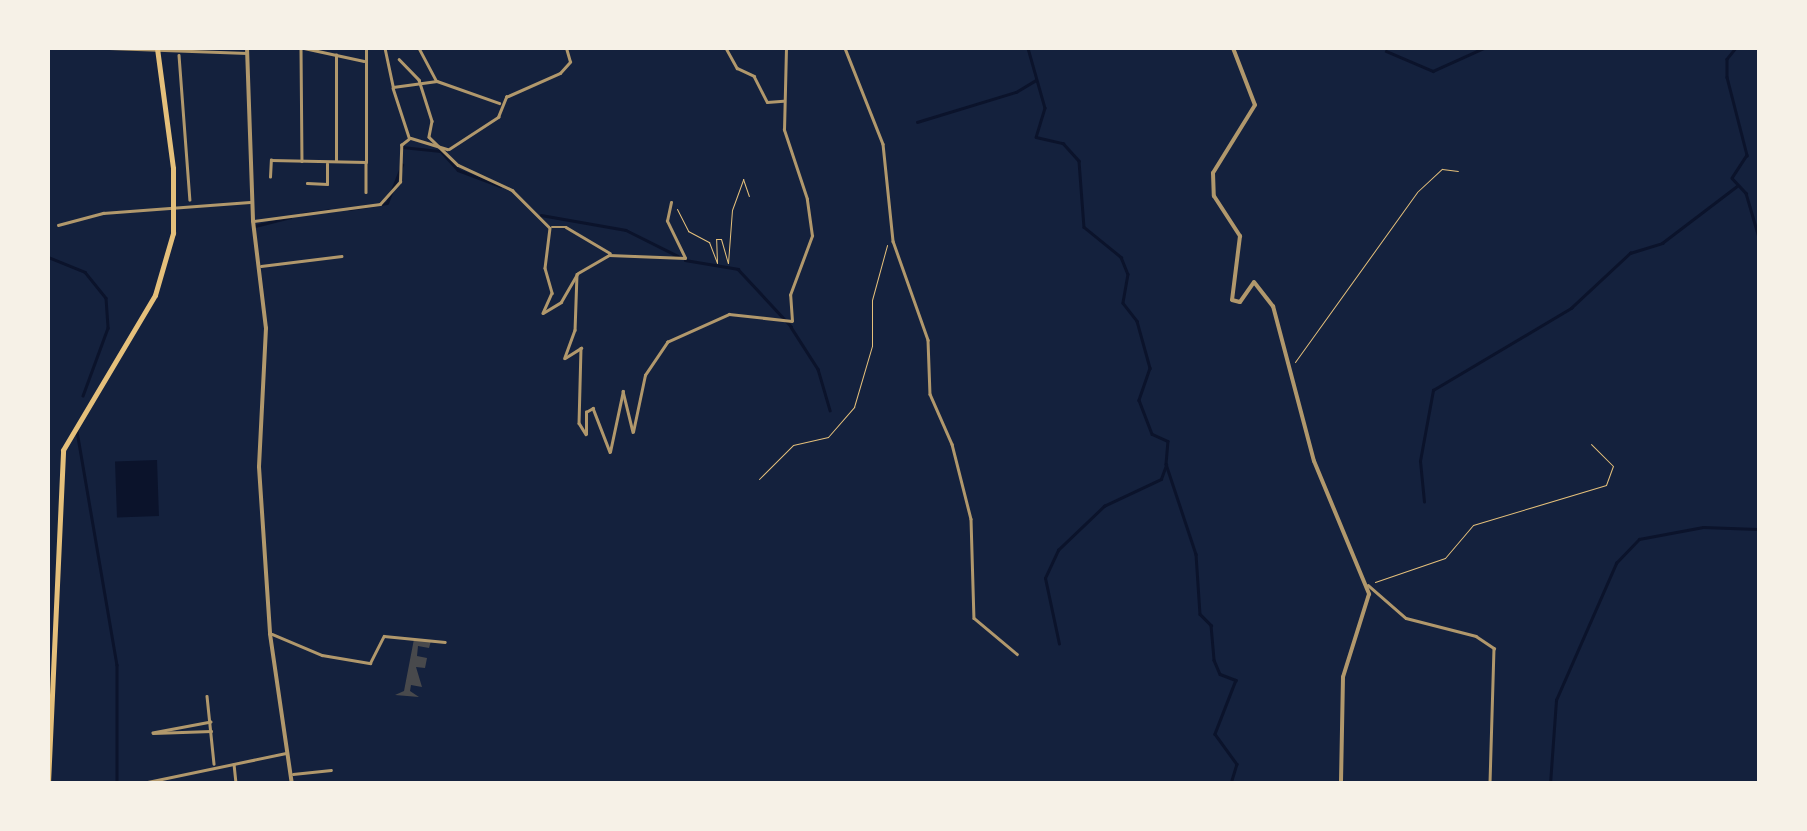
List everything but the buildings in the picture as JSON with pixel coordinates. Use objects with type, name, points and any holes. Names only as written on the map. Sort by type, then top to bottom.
[{"type":"highway","points":[[48,783],[63,450],[155,294],[174,215],[157,48]]},
{"type":"street","points":[[109,48],[179,55],[248,50],[253,222],[266,328],[257,424],[262,517],[270,634],[292,784]]},
{"type":"street","points":[[168,48],[169,54]]},
{"type":"street","points":[[191,48],[191,54]]},
{"type":"street","points":[[215,48],[215,54]]},
{"type":"street","points":[[302,161],[303,48],[366,62]]},
{"type":"street","points":[[366,48],[366,192]]},
{"type":"street","points":[[394,48],[386,48],[393,87],[410,138]]},
{"type":"street","points":[[419,48],[436,81]]},
{"type":"street","points":[[447,150],[498,117],[501,104],[526,84],[560,73],[570,62],[566,48]]},
{"type":"street","points":[[726,48],[737,68],[752,74],[767,102],[784,100]]},
{"type":"street","points":[[577,274],[576,330],[565,358],[581,348],[579,423],[586,434],[587,409],[595,410],[610,452],[623,391],[634,432],[645,376],[667,342],[729,314],[792,322],[790,295],[812,236],[784,130],[786,48]]},
{"type":"street","points":[[845,48],[883,144],[892,233],[928,340],[930,394],[952,444],[971,518],[974,618],[1018,654]]},
{"type":"street","points":[[1233,48],[1256,105],[1218,162],[1214,196],[1240,231],[1232,300],[1240,302],[1250,283],[1264,292],[1279,322],[1287,372],[1328,500],[1368,585],[1369,604],[1343,677],[1341,784]]},
{"type":"street","points":[[179,55],[190,200]]},
{"type":"street","points":[[336,55],[336,162]]},
{"type":"street","points":[[399,59],[419,80],[428,109],[429,137],[447,150],[458,165],[512,190],[550,228],[566,227],[609,255],[682,258],[667,221],[670,202]]},
{"type":"street","points":[[393,87],[419,80],[436,81],[501,104]]},
{"type":"street","points":[[410,138],[447,150]]},
{"type":"street","points":[[253,222],[380,204],[400,182],[400,145],[410,138]]},
{"type":"street","points":[[270,177],[271,160],[366,162]]},
{"type":"street","points":[[308,184],[326,184],[327,162]]},
{"type":"street","points":[[58,224],[103,213],[252,203]]},
{"type":"street","points":[[550,228],[546,268],[552,293],[542,313],[560,302],[577,274],[609,255]]},
{"type":"street","points":[[259,266],[341,256]]},
{"type":"street","points":[[48,433],[48,541]]},
{"type":"street","points":[[1368,585],[1406,618],[1476,636],[1494,648],[1490,784]]},
{"type":"street","points":[[270,634],[284,633],[322,655],[370,662],[384,636],[445,642]]},
{"type":"street","points":[[208,696],[214,764]]},
{"type":"street","points":[[210,722],[153,733],[211,731]]},
{"type":"street","points":[[138,784],[214,764],[286,754]]},
{"type":"street","points":[[234,762],[236,784]]},
{"type":"street","points":[[290,774],[331,770]]},
{"type":"path","points":[[1287,372],[1417,192],[1442,169],[1458,172]]},
{"type":"path","points":[[670,202],[688,231],[709,242],[716,262],[716,239],[721,240],[728,263],[730,217],[742,179],[749,196]]},
{"type":"path","points":[[759,479],[793,446],[828,437],[854,407],[872,346],[872,300],[892,233]]},
{"type":"path","points":[[1368,585],[1432,565],[1453,552],[1473,526],[1606,485],[1612,466],[1591,444]]},
{"type":"water","points":[[157,460],[159,516],[117,517],[115,461]]},
{"type":"waterway","points":[[1028,48],[1045,108],[1036,137],[1063,143],[1079,161],[1084,227],[1121,257],[1128,274],[1123,303],[1137,321],[1150,368],[1139,400],[1152,434],[1168,441],[1166,464],[1196,554],[1200,614],[1211,625],[1214,660],[1220,674],[1236,680],[1215,734],[1237,764],[1231,784]]},
{"type":"waterway","points":[[1386,51],[1433,71],[1484,48]]},
{"type":"waterway","points":[[1736,48],[1727,59],[1727,77],[1747,155],[1732,178],[1746,193],[1760,241]]},
{"type":"waterway","points":[[917,122],[1016,92],[1036,80]]},
{"type":"waterway","points":[[402,147],[441,151],[458,170],[500,186]]},
{"type":"waterway","points":[[349,209],[387,203],[402,165]]},
{"type":"waterway","points":[[1424,502],[1420,461],[1433,390],[1571,308],[1630,253],[1662,243],[1737,186]]},
{"type":"waterway","points":[[302,214],[329,210]]},
{"type":"waterway","points":[[541,215],[626,230],[678,256]]},
{"type":"waterway","points":[[255,226],[290,217]]},
{"type":"waterway","points":[[48,257],[85,272],[106,298],[108,328],[83,396]]},
{"type":"waterway","points":[[685,260],[738,269],[791,326]]},
{"type":"waterway","points":[[791,327],[818,369],[830,410]]},
{"type":"waterway","points":[[77,431],[117,665],[117,784]]},
{"type":"waterway","points":[[1059,644],[1045,578],[1058,550],[1104,506],[1161,479],[1166,465]]},
{"type":"waterway","points":[[1760,522],[1760,537]]},
{"type":"waterway","points":[[1550,784],[1556,700],[1616,563],[1639,539],[1703,527],[1757,529]]}]
